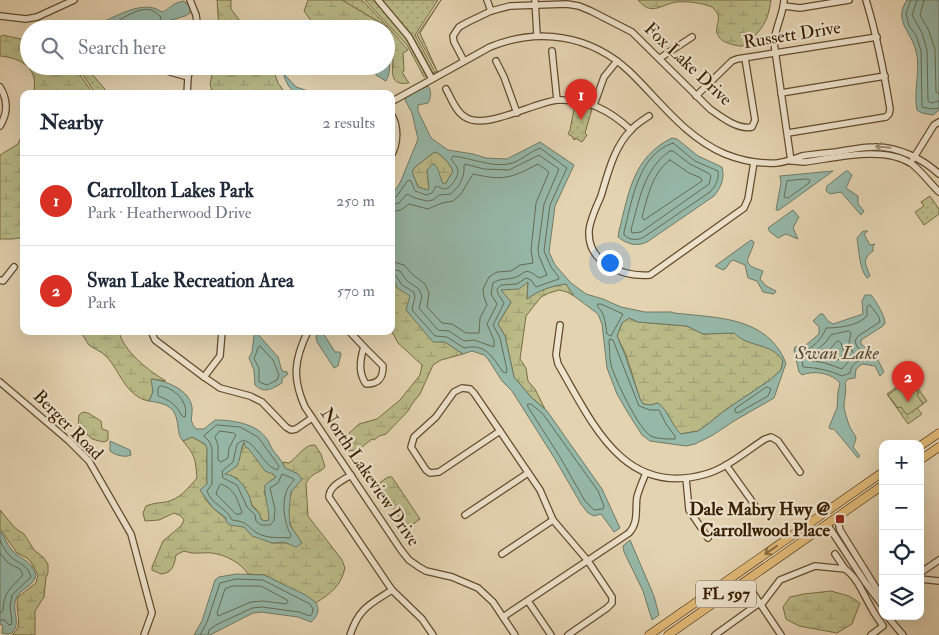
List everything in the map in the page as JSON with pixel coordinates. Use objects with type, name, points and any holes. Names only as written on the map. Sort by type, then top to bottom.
[{"type":"main road","points":[[924,443],[939,433]]},
{"type":"main road","points":[[924,457],[939,447]]},
{"type":"main road","name":"FL 597","points":[[648,635],[879,475]]},
{"type":"main road","points":[[827,524],[833,514],[879,481]]},
{"type":"main road","name":"FL 597","points":[[668,635],[879,489]]},
{"type":"main road","points":[[657,635],[670,626],[680,613]]},
{"type":"street","points":[[0,16],[26,19],[36,17],[74,0]]},
{"type":"street","points":[[190,0],[197,20]]},
{"type":"street","points":[[378,0],[395,20]]},
{"type":"street","points":[[487,0],[491,11]]},
{"type":"street","points":[[791,161],[774,54],[775,32],[784,3],[800,8],[849,0]]},
{"type":"street","points":[[788,133],[886,117],[889,114],[890,109],[885,76],[877,37],[866,0]]},
{"type":"street","points":[[535,2],[537,35]]},
{"type":"street","name":"Fox Lake Drive","points":[[464,61],[454,42],[455,32],[468,22],[491,11],[510,6],[535,2],[567,4],[591,11],[632,32],[710,109],[725,119],[746,128],[752,127],[755,120],[745,58]]},
{"type":"street","points":[[395,20],[409,37],[432,79]]},
{"type":"street","points":[[395,100],[501,42],[537,35],[558,36],[578,40],[598,49],[617,61],[686,130],[726,154],[754,162],[804,162],[851,153],[874,146],[890,147],[930,165],[939,174]]},
{"type":"street","points":[[660,58],[692,37]]},
{"type":"street","name":"Russett Drive","points":[[696,96],[732,61],[877,37]]},
{"type":"street","points":[[552,51],[557,100]]},
{"type":"street","points":[[496,61],[516,113]]},
{"type":"street","points":[[594,105],[604,77],[617,61]]},
{"type":"street","points":[[181,75],[188,77],[187,90]]},
{"type":"street","points":[[781,93],[885,76]]},
{"type":"street","points":[[0,87],[6,101],[6,114],[0,126]]},
{"type":"street","points":[[446,89],[459,113],[469,120],[489,120],[557,100],[576,101],[594,105],[614,115],[631,130]]},
{"type":"street","points":[[649,116],[631,130],[615,152],[589,231],[591,246],[607,266],[637,276],[650,275],[744,208],[748,199],[754,162]]},
{"type":"street","points":[[911,163],[934,125],[939,122]]},
{"type":"street","points":[[395,127],[397,134],[395,149]]},
{"type":"street","points":[[851,153],[886,154],[911,163],[939,192]]},
{"type":"street","points":[[0,280],[3,280],[14,267]]},
{"type":"street","points":[[560,325],[556,354],[558,364],[607,443],[628,463],[646,473],[665,477],[686,478],[707,474],[726,465],[764,439],[771,437],[778,440],[800,472]]},
{"type":"street","points":[[153,335],[155,340],[220,388],[250,396],[262,402],[291,430],[296,429],[312,418]]},
{"type":"street","points":[[204,377],[220,356],[222,335]]},
{"type":"street","name":"North Lakeview Drive","points":[[306,335],[299,350],[296,370],[298,390],[305,407],[409,560],[426,571],[452,577],[478,588],[493,602],[515,635]]},
{"type":"street","points":[[354,335],[383,366],[383,376],[379,381],[372,384],[366,384],[361,374],[360,360],[364,347]]},
{"type":"street","name":"Berger Road","points":[[0,382],[69,441],[89,461],[131,534],[152,613],[144,635]]},
{"type":"street","points":[[500,431],[439,472],[430,473],[426,470],[411,447],[414,437],[436,417],[454,392],[462,388],[470,389],[474,392],[540,490],[553,520],[588,561],[612,597],[612,603],[607,608],[568,635]]},
{"type":"street","points":[[726,465],[754,504]]},
{"type":"street","points":[[465,515],[528,473]]},
{"type":"street","points":[[503,617],[588,561],[633,528],[636,521],[637,495],[646,473]]},
{"type":"street","points":[[351,475],[331,488],[329,497],[392,590],[422,619],[433,635]]},
{"type":"street","points":[[686,478],[690,510],[708,538]]},
{"type":"street","points":[[837,517],[840,530],[864,582],[872,611],[884,626],[871,635]]},
{"type":"street","points":[[502,554],[553,520]]},
{"type":"street","points":[[827,524],[850,553]]},
{"type":"street","points":[[835,554],[845,569],[864,582],[879,599]]},
{"type":"street","points":[[924,570],[939,560]]},
{"type":"street","points":[[715,635],[758,604],[761,605],[780,580],[815,566],[845,569]]},
{"type":"street","points":[[924,579],[939,581]]},
{"type":"street","points":[[745,581],[781,635]]},
{"type":"street","points":[[350,635],[355,619],[365,608],[392,590]]},
{"type":"street","points":[[528,601],[551,635]]},
{"type":"street","points":[[893,620],[903,635]]},
{"type":"green space","points":[[217,0],[231,0],[231,9],[239,20],[218,20]]},
{"type":"green space","points":[[308,0],[342,0],[376,20],[310,20],[304,11]]},
{"type":"green space","points":[[342,0],[362,0],[381,20],[376,20]]},
{"type":"green space","points":[[365,0],[438,0],[415,35],[435,72],[424,77],[407,45],[395,32],[395,20],[384,20]]},
{"type":"green space","points":[[441,0],[420,33],[438,73],[433,76],[437,71],[417,35]]},
{"type":"green space","points":[[638,0],[771,0],[764,25],[750,44],[740,46],[727,43],[719,37],[716,29],[718,15],[712,7],[699,3],[681,2],[652,9],[643,5]]},
{"type":"green space","points":[[3,35],[20,39],[20,61],[0,56],[0,37]]},
{"type":"green space","points":[[395,35],[408,50],[403,53],[404,71],[402,72],[409,83],[396,82],[394,78]]},
{"type":"green space","points":[[32,75],[80,75],[90,90],[33,90]]},
{"type":"green space","points":[[83,75],[93,75],[106,90],[93,90]]},
{"type":"green space","points":[[212,75],[275,75],[283,90],[212,90],[210,84]]},
{"type":"green space","points":[[575,104],[592,109],[585,133],[587,135],[582,142],[575,138],[575,140],[573,139],[568,134]]},
{"type":"green space","points":[[20,139],[20,238],[0,239],[0,155],[18,144]]},
{"type":"green space","points":[[436,152],[446,160],[453,171],[446,183],[443,184],[433,164],[427,170],[428,190],[418,187],[412,172],[415,167]]},
{"type":"green space","points":[[930,196],[939,209],[939,214],[924,225],[915,212],[924,206],[921,202]]},
{"type":"green space","points":[[395,281],[411,295],[406,310],[433,341],[445,342],[463,354],[441,360],[433,365],[420,394],[408,411],[386,434],[374,440],[372,439],[358,450],[347,451],[339,445],[344,438],[359,424],[377,419],[400,400],[420,375],[422,365],[398,343],[394,335]]},
{"type":"green space","points":[[528,281],[527,299],[545,289],[566,284],[574,296],[559,290],[549,293],[541,297],[526,316],[520,359],[526,368],[528,381],[535,389],[545,409],[531,397],[514,377],[505,336],[498,324],[511,302],[500,290]]},
{"type":"green space","points":[[629,318],[638,322],[687,326],[703,334],[735,333],[746,341],[773,350],[778,354],[783,360],[781,370],[770,380],[698,431],[680,434],[658,403],[651,405],[643,404],[640,399],[626,355],[617,336],[622,323]]},
{"type":"green space","points":[[83,335],[120,335],[125,346],[131,353],[152,372],[166,381],[152,379],[153,392],[149,401],[141,399],[124,383],[106,356],[89,345]]},
{"type":"green space","points":[[910,377],[927,401],[917,408],[922,414],[908,424],[887,394]]},
{"type":"green space","points":[[909,380],[919,393],[917,395],[923,404],[907,415],[901,407],[898,408],[888,395]]},
{"type":"green space","points":[[83,412],[101,421],[102,429],[108,431],[108,440],[104,442],[95,440],[85,431],[79,431],[79,415]]},
{"type":"green space","points":[[192,437],[205,444],[207,448],[205,499],[227,522],[244,527],[250,533],[272,543],[302,543],[292,528],[288,513],[291,493],[298,474],[284,468],[283,462],[289,463],[304,449],[315,445],[321,454],[325,467],[306,483],[308,516],[342,560],[345,568],[341,580],[331,592],[316,603],[264,575],[248,574],[233,560],[212,553],[184,551],[176,555],[174,565],[168,572],[161,574],[152,570],[163,541],[181,526],[184,520],[181,516],[174,513],[159,520],[145,521],[143,513],[146,506],[171,501],[183,493],[197,478],[194,458],[183,441]]},
{"type":"green space","points":[[244,442],[263,466],[276,477],[270,481],[264,492],[270,509],[270,520],[264,521],[261,519],[237,478],[224,474],[237,466]]},
{"type":"green space","points":[[388,477],[392,477],[420,519],[408,528],[406,528],[378,484]]},
{"type":"green space","points":[[0,510],[15,528],[24,534],[34,550],[48,564],[44,597],[35,611],[35,635],[12,635],[16,631],[19,622],[18,597],[36,583],[38,575],[31,562],[17,553],[0,529]]},
{"type":"green space","points":[[831,591],[849,596],[860,603],[852,624],[837,633],[799,626],[786,619],[783,607],[790,597]]},
{"type":"water","points":[[907,0],[939,0],[939,110],[933,115],[917,110],[916,51],[902,20],[903,7]]},
{"type":"water","points":[[184,1],[190,7],[190,13],[172,20],[107,20],[126,11],[141,7],[149,7],[162,12],[176,3]]},
{"type":"water","points":[[284,75],[296,87],[305,90],[292,90]]},
{"type":"water","points":[[376,75],[388,75],[386,81]]},
{"type":"water","points":[[428,86],[431,92],[429,101],[428,103],[418,105],[418,111],[431,138],[448,150],[486,158],[507,159],[540,142],[574,165],[555,206],[549,252],[555,265],[571,283],[586,294],[621,307],[645,312],[672,312],[739,322],[767,336],[786,363],[774,398],[713,435],[695,444],[686,446],[650,441],[642,435],[617,394],[607,368],[602,324],[598,314],[574,296],[566,284],[545,289],[527,299],[528,282],[519,289],[501,290],[511,302],[498,324],[505,336],[514,377],[531,397],[547,411],[602,489],[620,528],[614,532],[601,514],[594,516],[588,513],[581,504],[512,391],[502,381],[488,359],[484,355],[472,351],[463,354],[445,342],[433,342],[406,310],[410,296],[397,288],[395,283],[395,190],[400,183],[418,139],[412,113],[405,100],[406,96]],"holes":[[[436,152],[453,171],[446,183],[443,184],[437,167],[433,164],[427,170],[428,190],[418,187],[412,172],[415,167],[433,153]],[[629,318],[638,322],[687,326],[703,334],[734,333],[746,341],[773,351],[783,361],[781,370],[770,380],[698,431],[681,434],[662,406],[658,403],[651,405],[643,404],[640,399],[617,336],[622,323]]]},
{"type":"water","points":[[672,138],[677,139],[698,156],[722,167],[723,179],[719,190],[714,196],[647,242],[639,244],[628,243],[618,237],[626,203],[635,177],[649,155]]},
{"type":"water","points":[[833,171],[779,210],[776,210],[781,183],[780,176]]},
{"type":"water","points":[[846,171],[852,175],[846,188],[858,196],[858,204],[864,211],[861,215],[841,192],[830,194],[826,191],[827,186]]},
{"type":"water","points":[[793,210],[799,217],[793,228],[798,239],[786,234],[778,238],[770,232],[768,228]]},
{"type":"water","points":[[863,231],[868,231],[864,234],[870,245],[875,244],[873,251],[866,260],[870,276],[867,278],[861,264],[857,238]]},
{"type":"water","points":[[751,240],[754,242],[748,257],[748,263],[750,266],[763,271],[760,279],[766,286],[776,291],[774,294],[763,292],[757,281],[748,278],[745,265],[733,260],[723,270],[715,266]]},
{"type":"water","name":"Swan Lake","points":[[865,295],[871,295],[882,313],[885,323],[861,340],[861,344],[876,356],[884,372],[880,376],[875,366],[862,364],[856,369],[855,378],[848,379],[845,383],[844,408],[849,425],[856,437],[853,447],[860,456],[858,458],[834,429],[829,427],[837,408],[840,383],[823,373],[807,373],[802,375],[799,372],[794,350],[795,347],[806,345],[819,334],[819,327],[813,321],[820,314],[823,314],[833,324],[863,314],[862,301]]},
{"type":"water","points":[[259,335],[278,357],[282,371],[288,374],[282,379],[282,383],[268,390],[258,388],[255,385],[254,370],[249,358],[252,352],[254,336]]},
{"type":"water","points":[[324,335],[335,352],[340,352],[338,366],[334,368],[317,342],[316,336]]},
{"type":"water","points":[[151,379],[170,384],[182,391],[190,401],[192,407],[191,421],[196,429],[204,429],[215,420],[221,420],[243,423],[262,433],[285,468],[298,474],[302,479],[291,492],[289,511],[290,525],[302,543],[296,547],[284,542],[272,543],[252,536],[244,527],[230,525],[226,522],[226,518],[213,508],[200,490],[207,484],[207,448],[205,444],[192,437],[183,441],[179,435],[177,420],[173,410],[161,403],[149,401],[153,392]],"holes":[[[244,442],[246,448],[248,448],[265,471],[276,477],[265,485],[269,520],[264,521],[261,519],[240,482],[234,477],[225,474],[238,464]]]},
{"type":"water","points":[[110,441],[130,450],[131,455],[117,455],[110,451]]},
{"type":"water","points":[[0,531],[14,553],[31,566],[36,575],[33,582],[16,599],[15,629],[12,633],[7,634],[2,633],[3,626],[0,624]]},
{"type":"water","points":[[630,540],[654,596],[659,615],[652,620],[643,591],[624,552],[623,546]]},
{"type":"water","points":[[236,574],[264,575],[299,591],[316,603],[317,615],[311,622],[298,617],[261,612],[253,613],[210,635],[194,635],[202,621],[215,580],[219,577]]},
{"type":"place","name":"Carrollton Lakes Park","points":[[581,120]]},
{"type":"place","name":"Swan Lake Recreation Area","points":[[908,402]]},
{"type":"place","name":"Dale Mabry Hwy @ Carrollwood Place","points":[[840,519]]}]
